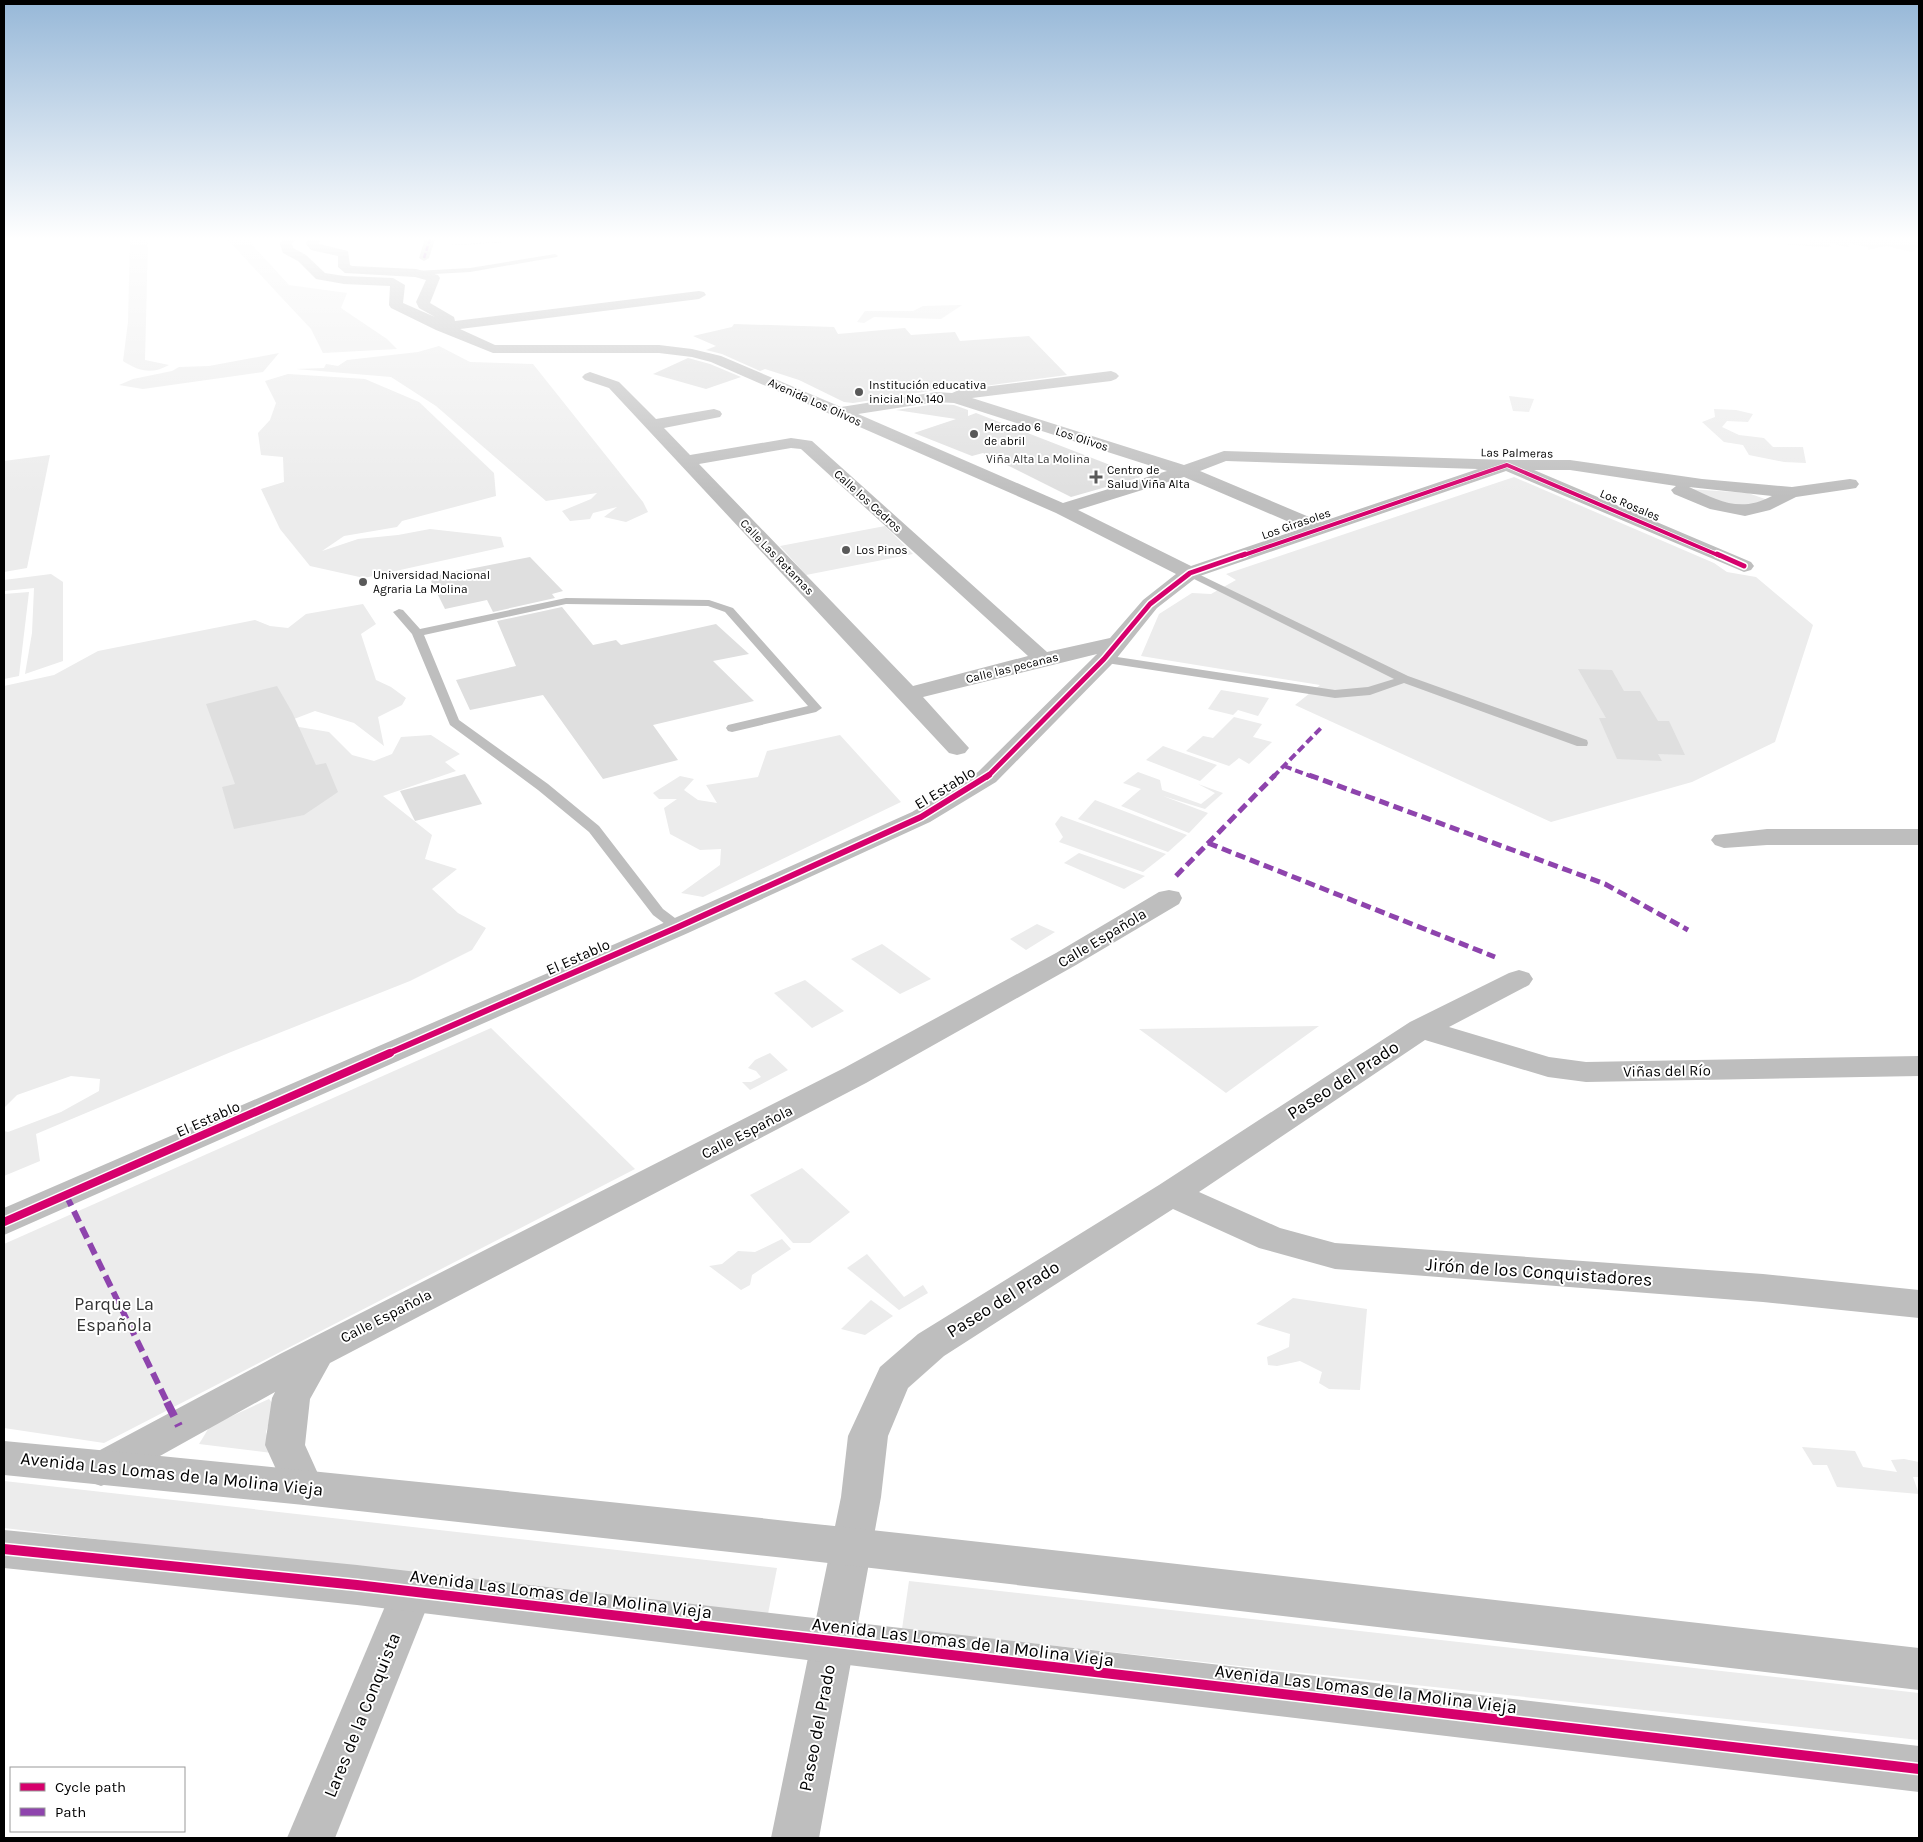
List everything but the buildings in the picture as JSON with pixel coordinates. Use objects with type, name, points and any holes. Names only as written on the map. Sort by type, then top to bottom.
[{"type":"street","points":[[449,326],[457,325]]},
{"type":"street","name":"Avenida Los Olivos","points":[[449,326],[492,349],[659,349],[692,353],[716,359],[1062,509],[1190,573]]},
{"type":"street","points":[[945,396],[1111,376]]},
{"type":"street","name":"Calle Las Retamas","points":[[590,377],[611,382],[957,748]]},
{"type":"street","name":"Los Olivos","points":[[837,413],[945,396],[955,398],[1185,471],[1318,528]]},
{"type":"street","points":[[652,425],[714,414]]},
{"type":"street","name":"Calle los Cedros","points":[[686,461],[792,443],[806,445],[1043,659]]},
{"type":"street","points":[[1125,452],[1224,456]]},
{"type":"street","name":"Las Palmeras","points":[[1062,509],[1185,471],[1224,456],[1582,466],[1644,476],[1733,510],[1754,510],[1766,506],[1792,492],[1850,484]]},
{"type":"street","name":"Los Girasoles","points":[[1110,651],[1150,604],[1190,573],[1507,465]]},
{"type":"street","name":"Los Rosales","points":[[1507,465],[1744,566]]},
{"type":"street","name":"Calle las pecanas","points":[[908,694],[1043,659],[1110,651]]},
{"type":"street","name":"El Establo","points":[[4,1222],[678,927],[921,817],[987,777],[1110,651]]},
{"type":"street","points":[[1724,840],[1767,837],[1917,840]]},
{"type":"street","name":"Calle Española","points":[[101,1469],[317,1352],[832,1088],[1079,952],[1169,898]]},
{"type":"street","name":"Paseo del Prado","points":[[795,1838],[861,1497],[868,1436],[893,1378],[931,1345],[1171,1194],[1421,1029],[1519,979]]},
{"type":"street","name":"Viñas del Río","points":[[1421,1029],[1548,1067],[1586,1072],[1919,1066]]},
{"type":"street","name":"Jirón de los Conquistadores","points":[[1171,1194],[1271,1239],[1335,1256],[1763,1288],[1919,1304]]},
{"type":"street","points":[[304,1487],[285,1445],[291,1398],[317,1352]]},
{"type":"street","name":"Avenida Las Lomas de la Molina Vieja","points":[[4,1458],[101,1469],[304,1487],[850,1547],[1919,1669]]},
{"type":"street","name":"Avenida Las Lomas de la Molina Vieja","points":[[4,1549],[357,1584],[1919,1769]]},
{"type":"street","name":"Lares de la Conquista","points":[[311,1838],[412,1592]]},
{"type":"lane","points":[[1190,573],[1404,679],[1582,743]]},
{"type":"lane","points":[[417,633],[566,601],[709,603],[729,610],[816,708],[732,728]]},
{"type":"lane","points":[[399,612],[417,633],[454,722],[543,787],[594,830],[658,912],[678,927]]},
{"type":"lane","points":[[1110,651],[1335,694],[1370,691],[1404,679]]},
{"type":"green space","points":[[128,325],[146,325],[145,360],[169,365],[156,370],[145,371],[123,361]]},
{"type":"green space","points":[[307,325],[366,325],[387,339],[397,349],[323,353]]},
{"type":"green space","points":[[439,346],[470,362],[533,364],[643,502],[648,512],[626,522],[604,517],[617,507],[593,513],[590,519],[570,521],[562,511],[591,499],[597,493],[546,501],[436,406],[391,377],[296,369],[324,368],[326,364],[338,366],[347,360],[418,352]]},
{"type":"green space","points":[[279,353],[263,372],[143,389],[119,385],[133,379],[172,371],[179,367],[209,366]]},
{"type":"green space","points":[[288,374],[365,379],[419,402],[494,473],[496,496],[402,521],[397,527],[344,536],[322,551],[358,539],[398,535],[430,529],[501,537],[504,547],[364,578],[310,566],[280,529],[261,489],[284,482],[283,457],[261,455],[258,433],[270,420],[276,403],[265,381]]},
{"type":"green space","points":[[1509,396],[1534,399],[1529,412],[1513,411]]},
{"type":"green space","points":[[1714,409],[1736,410],[1753,414],[1748,422],[1727,421],[1722,427],[1739,435],[1764,438],[1773,447],[1803,447],[1806,463],[1784,462],[1749,455],[1743,445],[1724,442],[1702,422],[1715,417]]},
{"type":"green space","points":[[50,455],[27,568],[4,572],[4,461]]},
{"type":"green space","points":[[1514,477],[1714,563],[1727,572],[1756,577],[1813,625],[1775,742],[1692,782],[1551,822],[1295,705],[1320,685],[1141,656],[1159,614],[1192,593],[1211,594],[1236,580],[1226,574]]},
{"type":"green space","points":[[1689,489],[1748,493],[1765,499],[1765,502],[1754,505],[1735,505],[1717,501]]},
{"type":"green space","name":"Los Pinos","points":[[885,526],[913,554],[806,575],[780,546]]},
{"type":"green space","points":[[51,574],[63,582],[63,661],[25,674],[32,633],[34,588],[4,591],[4,580]]},
{"type":"green space","points":[[29,592],[19,676],[4,679],[4,594]]},
{"type":"green space","points":[[363,604],[376,624],[361,634],[376,680],[391,687],[406,698],[402,705],[378,717],[384,746],[354,723],[315,711],[281,724],[329,732],[352,755],[374,761],[392,754],[401,737],[431,735],[460,754],[445,762],[456,771],[383,796],[432,835],[425,859],[457,869],[432,889],[458,913],[486,928],[472,950],[410,981],[231,1052],[36,1134],[40,1161],[4,1176],[4,1131],[8,1132],[61,1112],[99,1091],[100,1079],[71,1076],[17,1095],[4,1108],[4,686],[54,675],[98,651],[255,620],[270,626],[288,628],[306,614]]},
{"type":"green space","points":[[1221,690],[1269,698],[1258,716],[1238,710],[1233,715],[1208,709]]},
{"type":"green space","points":[[1234,717],[1262,724],[1253,737],[1272,742],[1249,764],[1239,758],[1229,766],[1186,751],[1203,736],[1213,738]]},
{"type":"green space","points":[[840,735],[901,802],[703,897],[681,893],[720,865],[721,849],[700,850],[670,834],[664,808],[677,799],[659,799],[653,793],[680,776],[694,779],[684,790],[698,800],[717,803],[706,785],[758,777],[767,751]]},
{"type":"green space","points":[[1163,746],[1217,765],[1200,781],[1146,760]]},
{"type":"green space","points":[[1138,772],[1160,780],[1162,790],[1201,804],[1215,793],[1198,784],[1223,793],[1205,809],[1163,796],[1208,813],[1189,833],[1121,806],[1141,789],[1123,783]]},
{"type":"green space","points":[[1095,800],[1187,835],[1168,852],[1078,819]]},
{"type":"green space","points":[[1061,816],[1166,854],[1143,872],[1059,842],[1063,837],[1055,824]]},
{"type":"green space","points":[[1079,853],[1145,876],[1124,889],[1064,863]]},
{"type":"green space","points":[[1037,924],[1055,932],[1026,950],[1010,939]]},
{"type":"green space","points":[[882,944],[931,979],[900,994],[851,959]]},
{"type":"green space","points":[[805,980],[844,1011],[812,1028],[774,993]]},
{"type":"green space","points":[[1319,1026],[1226,1093],[1139,1029]]},
{"type":"green space","name":"Parque La Española","points":[[491,1028],[635,1169],[104,1443],[4,1428],[4,1244]]},
{"type":"green space","points":[[770,1053],[788,1070],[750,1090],[742,1082],[751,1082],[761,1077],[756,1071],[748,1068],[755,1060]]},
{"type":"green space","points":[[802,1168],[850,1212],[810,1243],[793,1243],[750,1195]]},
{"type":"green space","points":[[782,1239],[791,1249],[752,1275],[750,1285],[741,1290],[709,1266],[722,1264],[738,1251],[755,1252]]},
{"type":"green space","points":[[867,1254],[904,1297],[923,1285],[928,1293],[899,1310],[847,1268]]},
{"type":"green space","points":[[1293,1298],[1367,1309],[1360,1390],[1329,1389],[1319,1383],[1322,1372],[1300,1361],[1277,1366],[1268,1365],[1267,1357],[1289,1347],[1290,1334],[1256,1324]]},
{"type":"green space","points":[[871,1300],[893,1316],[865,1335],[841,1329]]},
{"type":"green space","points":[[269,1399],[274,1405],[266,1432],[272,1453],[199,1444],[210,1426]]},
{"type":"green space","points":[[1802,1447],[1855,1451],[1863,1467],[1897,1472],[1891,1460],[1904,1459],[1919,1462],[1919,1477],[1913,1477],[1919,1494],[1837,1487],[1827,1465],[1813,1465]]},
{"type":"green space","points":[[4,1481],[777,1568],[767,1619],[4,1528]]},
{"type":"green space","points":[[909,1581],[1919,1693],[1919,1740],[902,1629]]},
{"type":"marked path","points":[[1176,876],[1321,728]]},
{"type":"marked path","points":[[1284,766],[1605,884],[1688,930]]},
{"type":"marked path","points":[[1208,843],[1495,957]]},
{"type":"marked path","points":[[66,1195],[179,1426]]},
{"type":"cycle path","points":[[4,1222],[678,927],[921,817],[987,777],[1104,659],[1150,604],[1190,573],[1507,465],[1744,566]]},
{"type":"cycle path","points":[[4,1549],[357,1585],[1919,1769]]},
{"type":"place","name":"Institución educativa inicial No. 140","points":[[859,392]]},
{"type":"place","name":"Mercado 6 de abril","points":[[974,434]]},
{"type":"place","name":"Centro de Salud Viña Alta","points":[[1096,477]]},
{"type":"place","name":"Los Pinos","points":[[846,550]]},
{"type":"place","name":"Universidad Nacional Agraria La Molina","points":[[363,582]]},
{"type":"park label","name":"Viña Alta La Molina","points":[[1038,459]]}]
